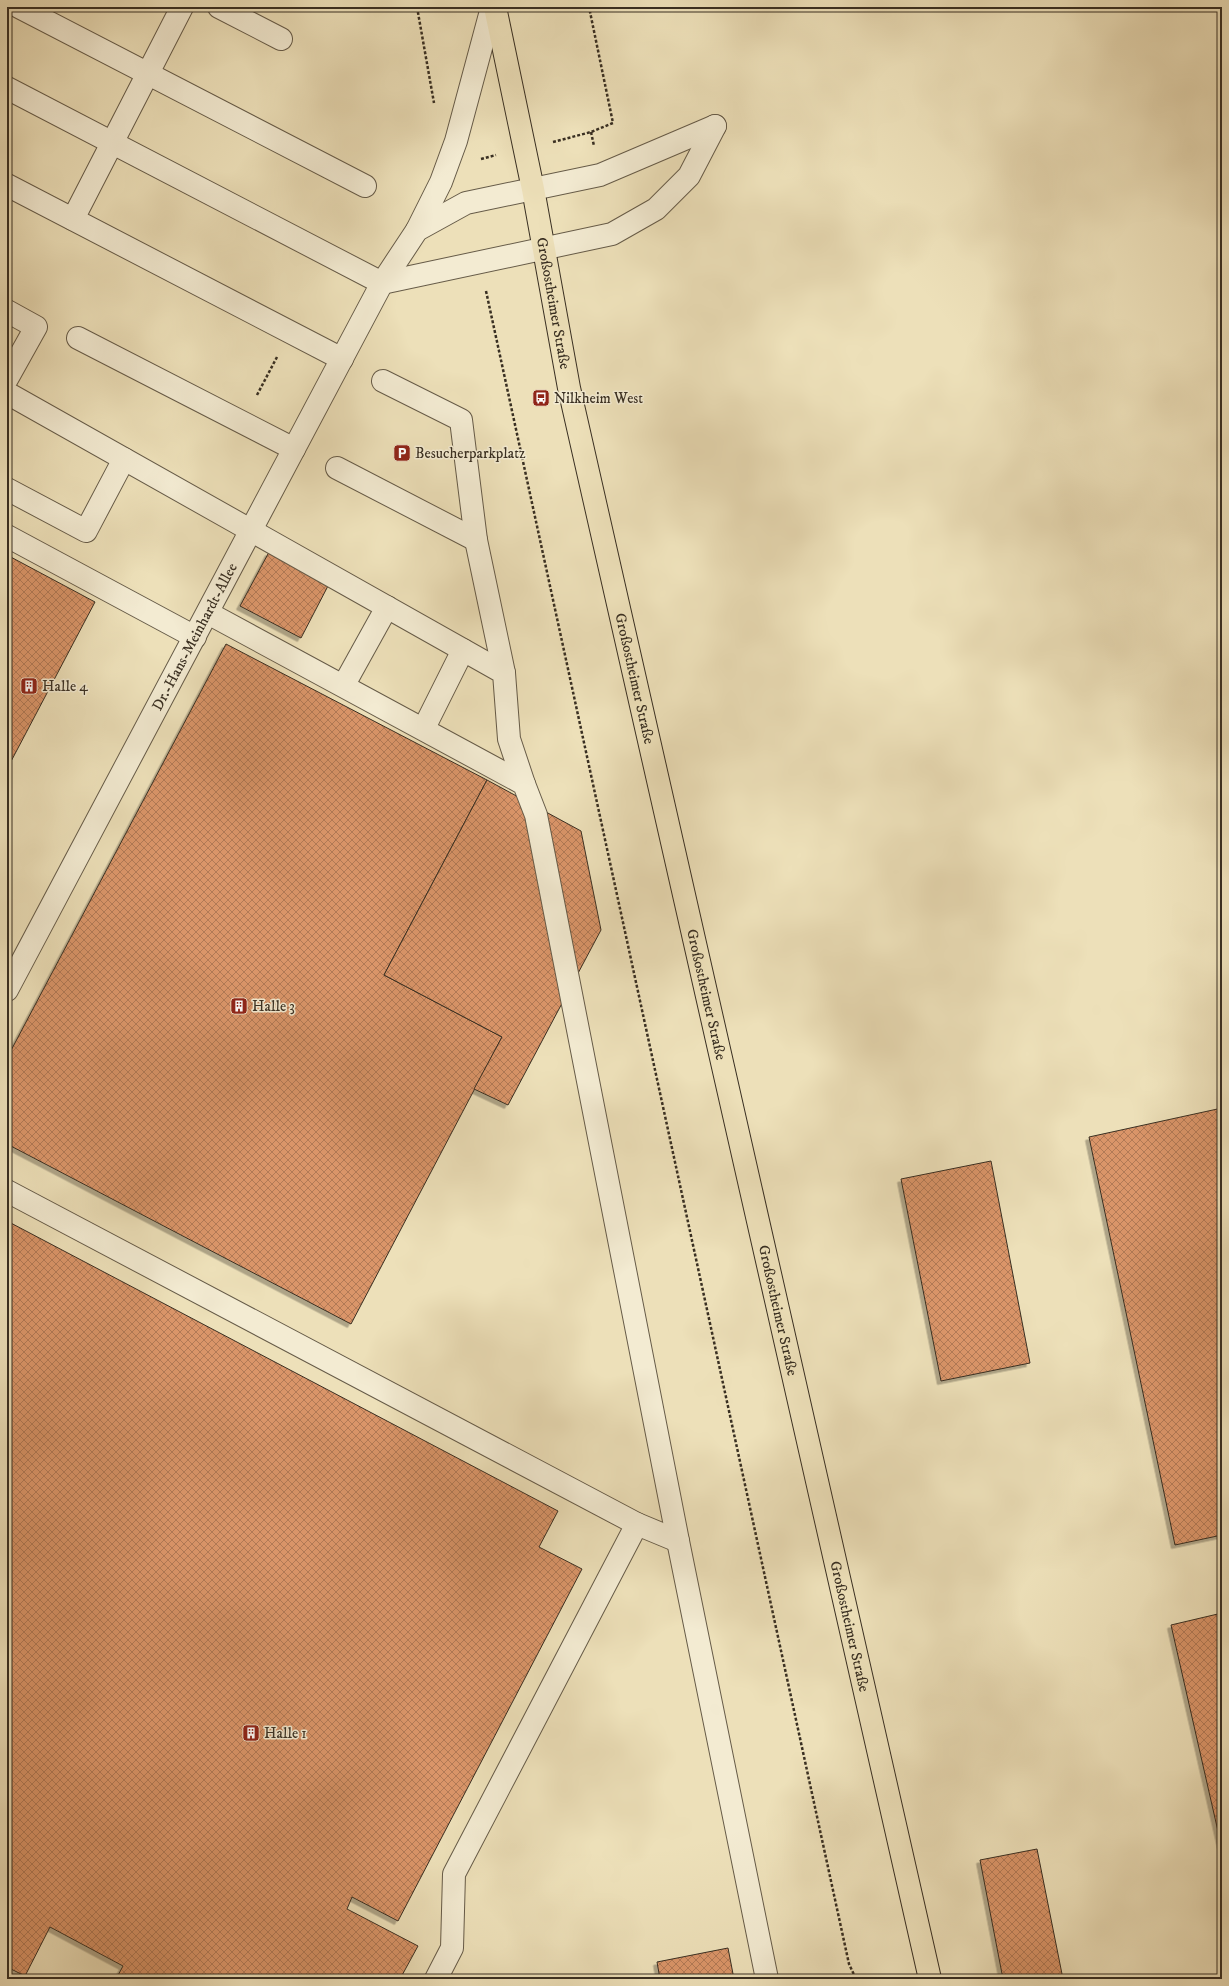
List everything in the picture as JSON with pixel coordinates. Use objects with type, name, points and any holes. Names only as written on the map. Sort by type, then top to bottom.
[{"type":"main road","name":"Großostheimer Straße","points":[[495,7],[533,189],[571,396],[930,1979]]},
{"type":"lane","points":[[19,7],[365,186]]},
{"type":"lane","points":[[73,220],[182,7]]},
{"type":"lane","points":[[219,7],[281,39]]},
{"type":"lane","points":[[417,230],[441,182],[456,141],[492,7]]},
{"type":"lane","points":[[7,88],[382,283],[543,248]]},
{"type":"lane","name":"Dr.-Hans-Meinhardt-Allee","points":[[7,990],[382,283],[417,230],[466,203],[600,175],[715,126],[689,176],[656,209],[612,234],[543,248]]},
{"type":"lane","points":[[7,185],[342,359]]},
{"type":"lane","points":[[7,311],[36,327],[7,379]]},
{"type":"lane","points":[[78,338],[294,448]]},
{"type":"lane","points":[[383,381],[461,420],[476,540],[504,673],[509,739],[538,822],[678,1540],[767,1979]]},
{"type":"lane","points":[[7,393],[504,673]]},
{"type":"lane","points":[[7,489],[86,531],[124,459]]},
{"type":"lane","points":[[337,468],[476,540]]},
{"type":"lane","points":[[7,536],[195,637]]},
{"type":"lane","points":[[346,682],[387,607]]},
{"type":"lane","points":[[208,613],[524,784]]},
{"type":"lane","points":[[425,726],[463,650]]},
{"type":"lane","points":[[7,1191],[637,1524],[678,1540]]},
{"type":"lane","points":[[436,1979],[452,1948],[454,1874],[637,1524]]},
{"type":"path","points":[[417,7],[436,116],[456,141]]},
{"type":"path","points":[[589,7],[613,123],[591,132]]},
{"type":"path","points":[[480,262],[849,1964],[856,1979]]},
{"type":"path","points":[[260,389],[277,357]]},
{"type":"building","points":[[269,552],[329,584],[301,638],[240,606]]},
{"type":"building","name":"Halle 4","points":[[7,555],[95,602],[7,769]]},
{"type":"building","name":"Halle 3","points":[[226,644],[487,780],[384,975],[502,1037],[351,1324],[7,1144],[7,1058]]},
{"type":"building","points":[[487,780],[581,831],[601,930],[508,1105],[474,1089],[502,1037],[384,975]]},
{"type":"building","points":[[1222,1108],[1222,1535],[1175,1545],[1089,1137]]},
{"type":"building","points":[[991,1161],[1030,1363],[941,1381],[901,1179]]},
{"type":"building","name":"Halle 1","points":[[7,1221],[558,1511],[539,1547],[582,1569],[398,1921],[352,1897],[347,1909],[418,1946],[400,1979],[116,1979],[123,1966],[50,1927],[25,1976],[7,1967]]},
{"type":"building","points":[[1222,1613],[1222,1849],[1171,1625]]},
{"type":"building","points":[[1037,1849],[1063,1979],[1003,1979],[980,1860]]},
{"type":"building","points":[[728,1948],[734,1979],[660,1979],[657,1962]]},
{"type":"place","name":"Nilkheim West","points":[[541,398]]},
{"type":"place","name":"Besucherparkplatz","points":[[402,453]]},
{"type":"place","name":"Halle 4","points":[[29,686]]},
{"type":"place","name":"Halle 3","points":[[239,1006]]},
{"type":"place","name":"Halle 1","points":[[251,1733]]}]
